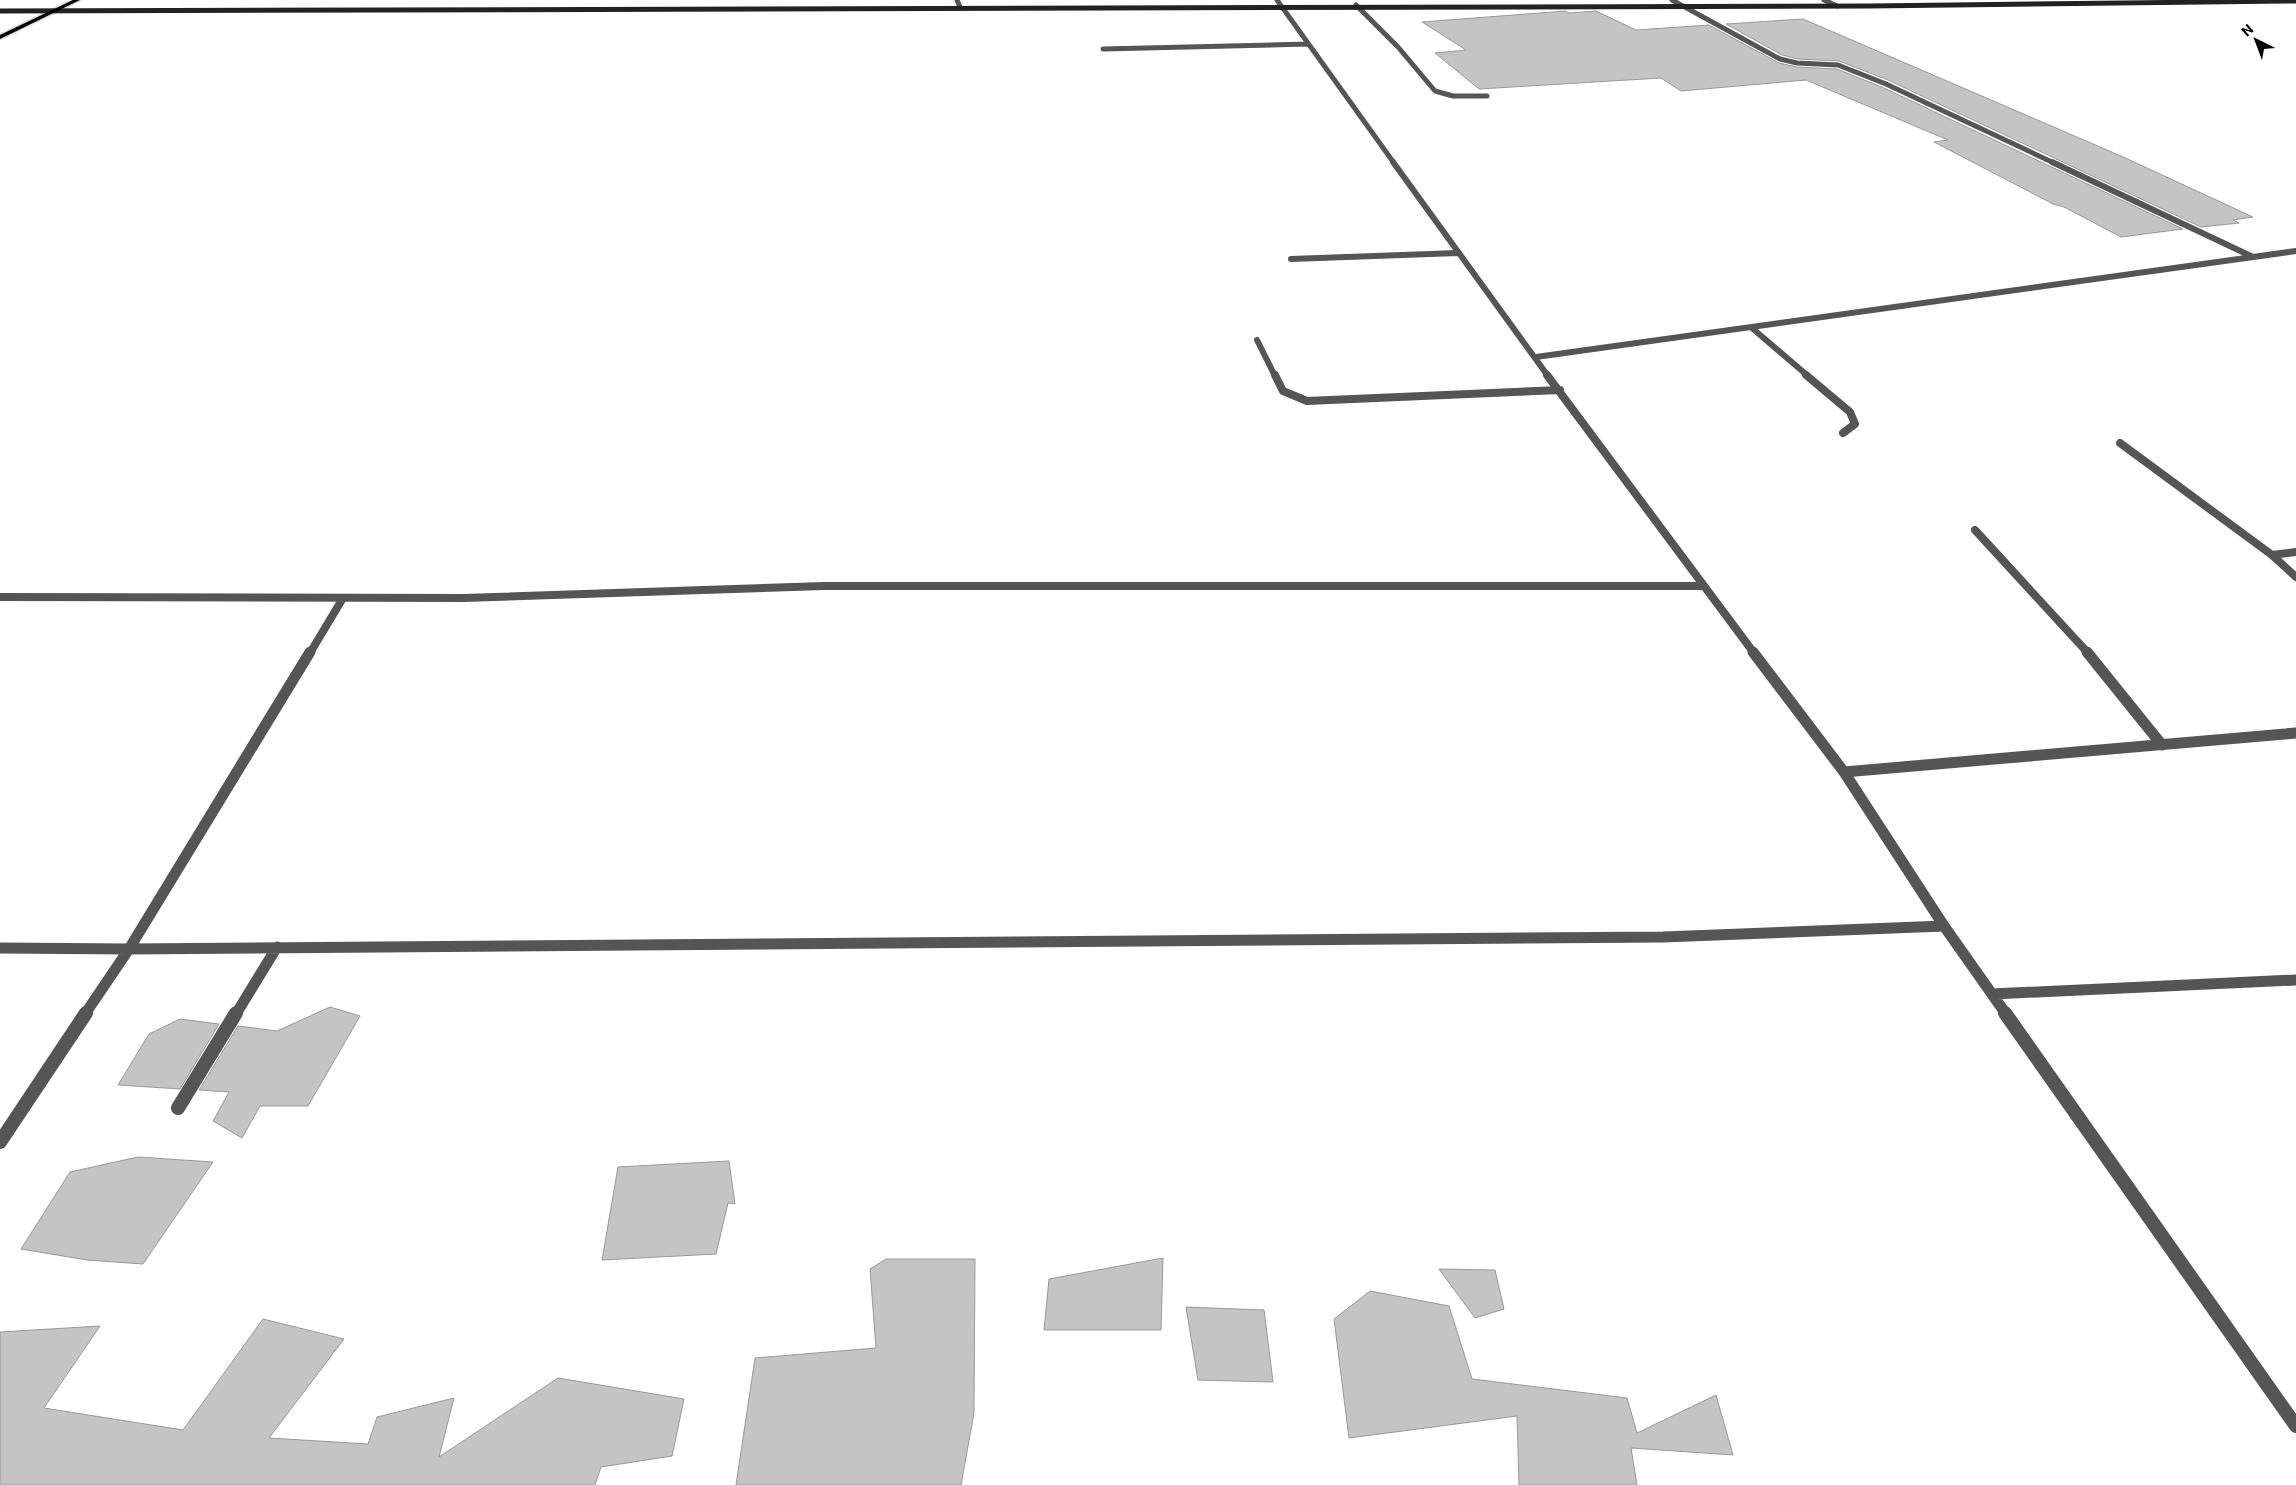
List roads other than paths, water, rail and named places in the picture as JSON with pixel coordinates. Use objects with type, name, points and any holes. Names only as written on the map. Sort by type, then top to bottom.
[{"type":"main road","points":[[0,37],[77,0]]},
{"type":"street","points":[[957,0],[960,7]]},
{"type":"street","points":[[1672,0],[1780,59],[1798,63],[1838,65],[1886,84],[2254,258]]},
{"type":"street","points":[[1824,0],[1837,6]]},
{"type":"street","points":[[0,11],[960,7],[1278,3],[1356,5],[1837,6],[2296,1]]},
{"type":"street","points":[[1278,3],[1458,253],[1703,586],[1844,772],[1944,926],[2296,1426]]},
{"type":"street","points":[[1356,5],[1398,47],[1435,91],[1453,96],[1487,96]]},
{"type":"street","points":[[1103,50],[1308,44]]},
{"type":"street","points":[[1536,357],[2296,251]]},
{"type":"street","points":[[1291,259],[1458,253]]},
{"type":"street","points":[[1752,328],[1850,412],[1855,424],[1843,433]]},
{"type":"street","points":[[1257,340],[1283,391],[1307,401],[1560,390]]},
{"type":"street","points":[[2120,443],[2272,555],[2296,577]]},
{"type":"street","points":[[1975,530],[2096,663],[2162,745]]},
{"type":"street","points":[[2272,555],[2296,552]]},
{"type":"street","points":[[0,597],[464,598],[824,586],[1703,586]]},
{"type":"street","points":[[0,1142],[129,949],[342,598]]},
{"type":"street","points":[[1844,772],[2296,733]]},
{"type":"street","points":[[0,948],[129,949],[1663,937],[1944,926]]},
{"type":"street","points":[[178,1108],[277,947]]},
{"type":"street","points":[[1992,994],[2296,980]]}]
